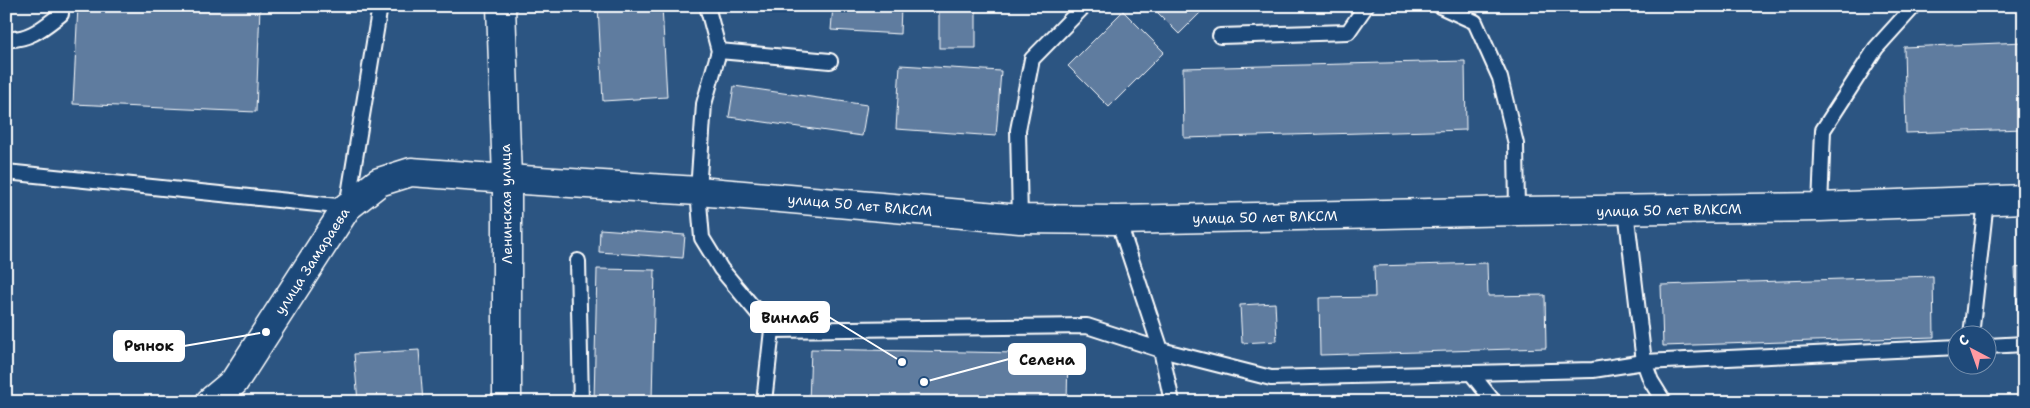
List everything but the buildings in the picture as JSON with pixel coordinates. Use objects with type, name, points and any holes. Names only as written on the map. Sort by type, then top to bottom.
[{"type":"street","name":"Ленинская улица","points":[[501,6],[507,180],[507,402]]},
{"type":"street","name":"улица Замараева","points":[[210,402],[234,382],[347,207],[379,182],[411,172],[507,180]]},
{"type":"street","name":"улица 50 лет ВЛКСМ","points":[[507,180],[698,192],[1020,219],[1118,220],[1517,211],[1820,207],[2024,199]]},
{"type":"lane","points":[[6,39],[17,40],[39,32],[61,14],[62,6]]},
{"type":"lane","points":[[6,172],[347,207],[380,6]]},
{"type":"lane","points":[[706,6],[719,51],[704,104],[698,192],[702,238],[721,269],[772,330],[764,402]]},
{"type":"lane","points":[[1020,219],[1018,130],[1032,60],[1084,6]]},
{"type":"lane","points":[[1220,36],[1348,32],[1366,6]]},
{"type":"lane","points":[[1440,6],[1475,22],[1500,78],[1516,144],[1517,211]]},
{"type":"lane","points":[[1820,207],[1823,130],[1876,48],[1914,6]]},
{"type":"lane","points":[[719,51],[830,61]]},
{"type":"lane","points":[[1972,326],[1986,201]]},
{"type":"lane","points":[[1626,210],[1644,362],[1651,381],[1664,402]]},
{"type":"lane","points":[[1118,220],[1161,350],[1172,402]]},
{"type":"lane","points":[[578,261],[581,402]]},
{"type":"lane","points":[[772,330],[1087,326],[1161,350],[1271,378],[1593,370],[1644,362],[1948,347]]},
{"type":"lane","points":[[1998,345],[2024,344]]},
{"type":"lane","points":[[1472,373],[1494,402]]},
{"type":"place","name":"Рынок","points":[[266,332]]},
{"type":"place","name":"Винлаб","points":[[902,362]]},
{"type":"place","name":"Селена","points":[[924,382]]}]
